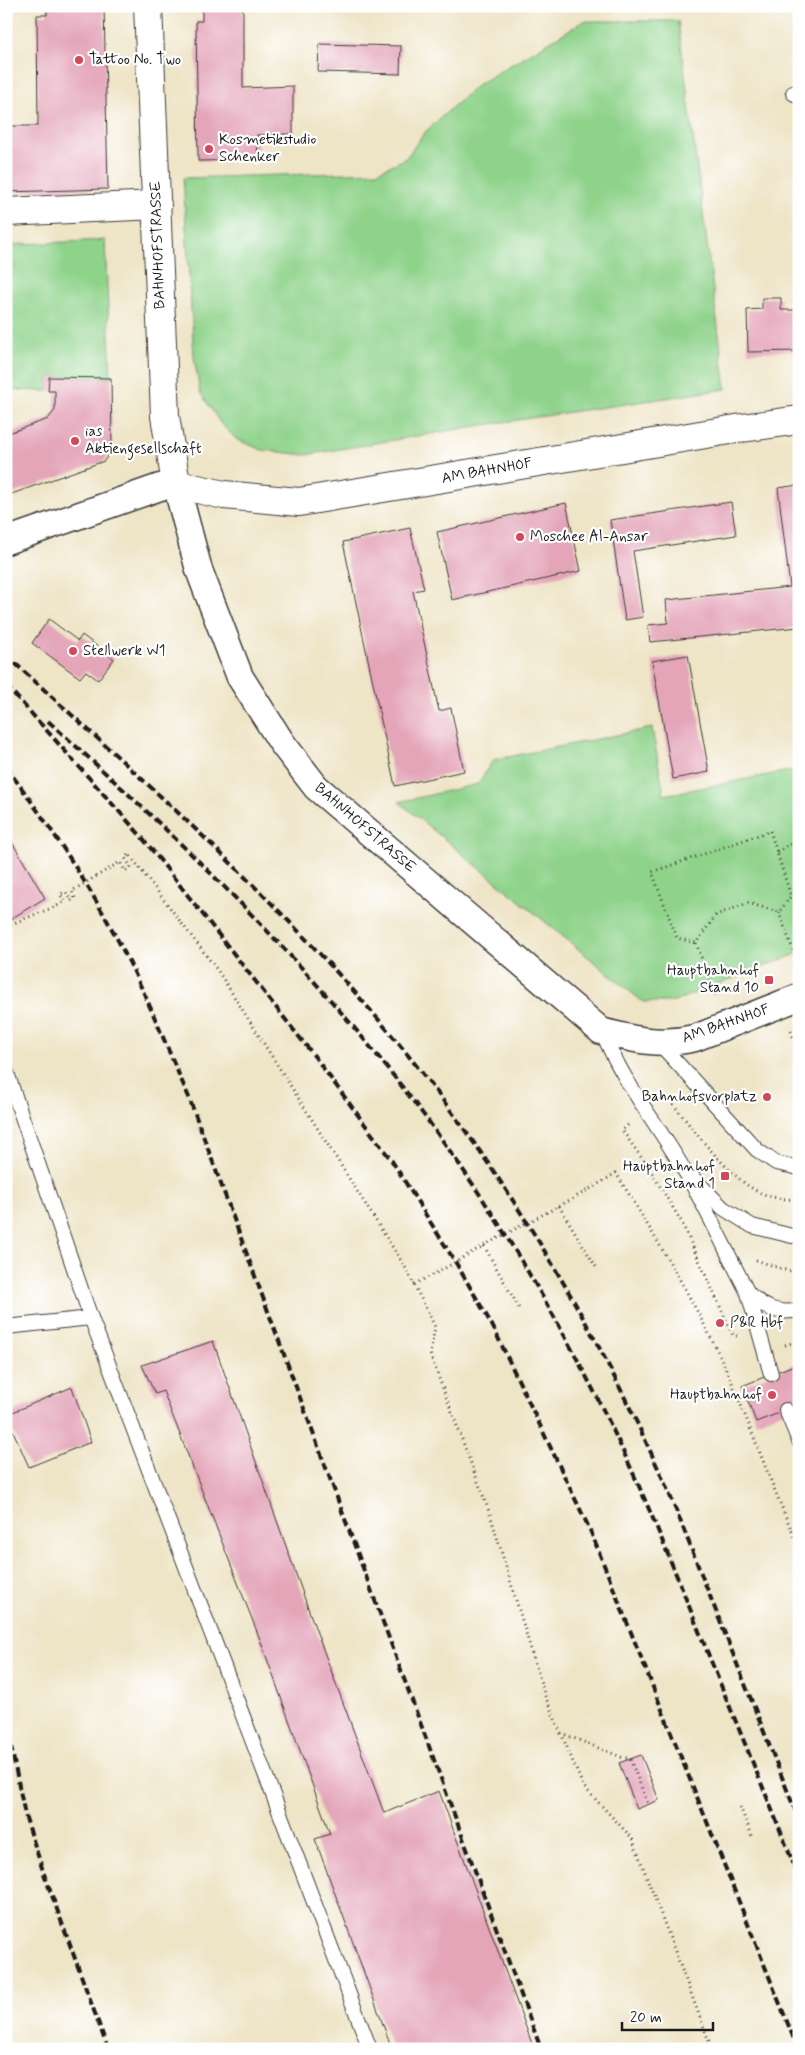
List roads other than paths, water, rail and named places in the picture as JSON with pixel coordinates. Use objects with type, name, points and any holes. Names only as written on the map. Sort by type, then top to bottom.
[{"type":"street","name":"BAHNHOFSTRASSE","points":[[148,6],[165,416],[176,484],[199,570],[240,677],[282,743],[316,787],[601,1030]]},
{"type":"street","points":[[6,212],[157,205]]},
{"type":"street","name":"AM BAHNHOF","points":[[176,484],[224,495],[299,502],[799,420]]},
{"type":"street","points":[[6,541],[160,487],[176,484]]},
{"type":"street","name":"AM BAHNHOF","points":[[601,1030],[635,1040],[679,1041],[695,1038],[799,997]]},
{"type":"lane","points":[[601,1030],[646,1112],[682,1167],[748,1293],[771,1374]]},
{"type":"lane","points":[[659,1042],[757,1150],[776,1163],[799,1168]]},
{"type":"lane","points":[[6,1070],[91,1318],[370,2049]]},
{"type":"lane","points":[[682,1167],[723,1208],[752,1226],[792,1236],[799,1235]]},
{"type":"lane","points":[[748,1293],[765,1308],[788,1312],[799,1310]]},
{"type":"lane","points":[[6,1327],[91,1318]]},
{"type":"lane","points":[[786,1410],[799,1441]]},
{"type":"railway","points":[[6,655],[177,812],[288,920],[391,1034],[439,1095],[501,1183],[531,1228],[585,1321],[664,1481],[799,1820]]},
{"type":"railway","points":[[6,685],[141,836],[315,1057],[392,1161],[456,1263],[492,1325],[590,1530],[798,2049]]},
{"type":"railway","points":[[48,721],[168,831],[281,945],[386,1066],[482,1198],[556,1321],[591,1385],[622,1449],[667,1552],[799,1878]]},
{"type":"railway","points":[[6,767],[58,840],[105,917],[140,985],[188,1095],[541,2049]]},
{"type":"railway","points":[[6,1722],[25,1815],[43,1871],[108,2049]]},
{"type":"place","name":"Tattoo No. Two","points":[[79,60]]},
{"type":"place","name":"Kosmetikstudio Schenker","points":[[209,149]]},
{"type":"place","name":"ias Aktiengesellschaft","points":[[75,441]]},
{"type":"place","name":"Moschee Al-Ansar","points":[[520,537]]},
{"type":"place","name":"Stellwerk W1","points":[[73,651]]},
{"type":"place","name":"Hauptbahnhof Stand 10","points":[[769,980]]},
{"type":"place","name":"Bahnhofsvorplatz","points":[[767,1097]]},
{"type":"place","name":"Hauptbahnhof Stand 1","points":[[725,1176]]},
{"type":"place","name":"P&R Hbf","points":[[720,1323]]},
{"type":"place","name":"Hauptbahnhof","points":[[772,1395]]}]
